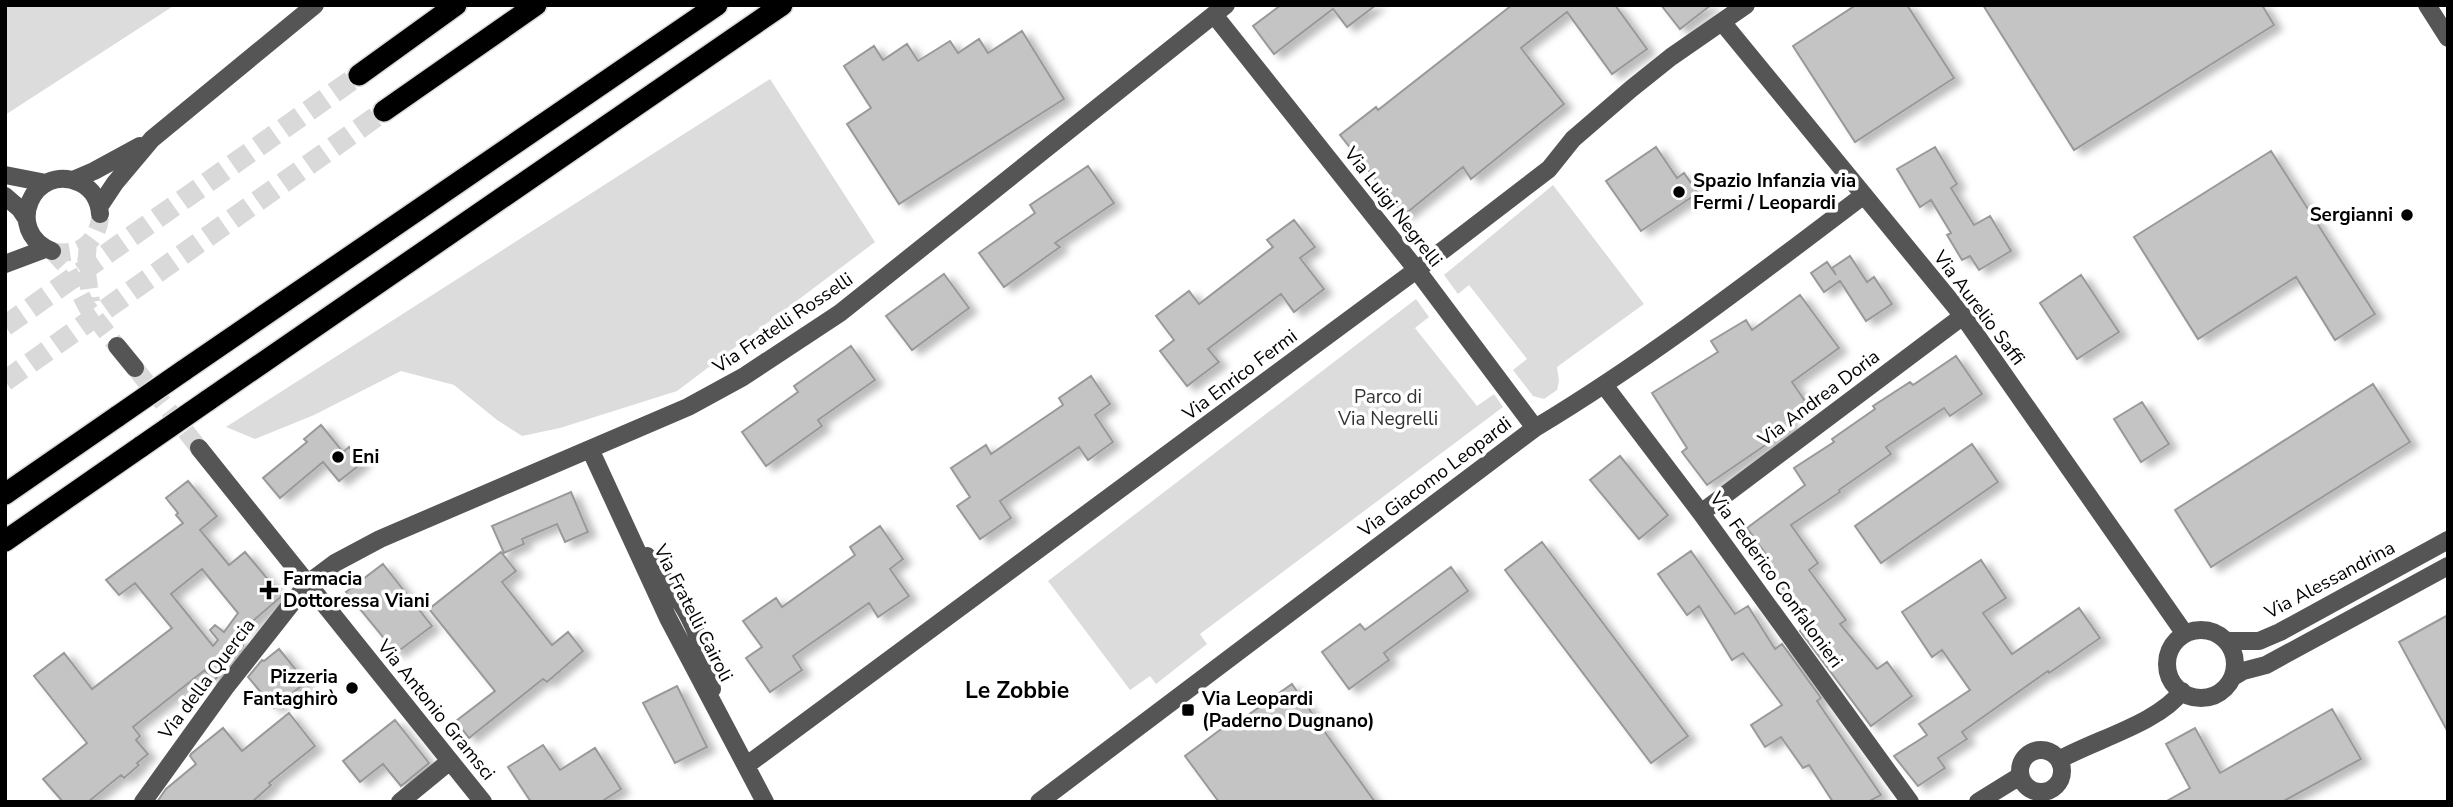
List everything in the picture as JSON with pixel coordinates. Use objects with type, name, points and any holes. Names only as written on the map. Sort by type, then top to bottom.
[{"type":"highway","points":[[359,75],[456,5]]},
{"type":"highway","points":[[384,111],[536,5]]},
{"type":"highway","points":[[5,494],[717,5]]},
{"type":"highway","points":[[5,541],[782,5]]},
{"type":"street","points":[[73,180],[91,191],[100,213],[114,183],[152,139],[315,5]]},
{"type":"street","name":"Via Enrico Fermi","points":[[747,765],[1549,169],[1573,139],[1632,89],[1671,57],[1746,5]]},
{"type":"street","points":[[2427,5],[2448,38]]},
{"type":"street","name":"Via Luigi Negrelli","points":[[1220,10],[1439,302],[1513,395],[1535,428]]},
{"type":"street","name":"Via Fratelli Rosselli","points":[[307,584],[335,563],[380,539],[688,407],[743,377],[841,313],[1220,10]]},
{"type":"street","name":"Via Aurelio Saffi","points":[[1721,22],[1962,316],[2185,634]]},
{"type":"street","points":[[5,256],[19,240],[30,200],[46,183],[59,179],[73,180],[152,139]]},
{"type":"street","points":[[5,175],[46,183]]},
{"type":"street","name":"Via Giacomo Leopardi","points":[[1039,802],[1535,428],[1676,335],[1864,195]]},
{"type":"street","points":[[5,196],[20,209],[34,240],[48,250],[5,264]]},
{"type":"street","name":"Via Andrea Doria","points":[[1702,513],[1962,316]]},
{"type":"street","points":[[117,346],[135,368]]},
{"type":"street","name":"Via Federico Confalonieri","points":[[1604,385],[1702,513],[1910,802]]},
{"type":"street","name":"Via Antonio Gramsci","points":[[200,448],[483,802]]},
{"type":"street","name":"Via Fratelli Cairoli","points":[[590,449],[668,618],[765,802]]},
{"type":"street","name":"Via Alessandrina","points":[[2227,641],[2259,641],[2280,632],[2448,540]]},
{"type":"street","points":[[2233,677],[2243,671],[2266,665],[2448,566]]},
{"type":"street","name":"Via della Quercia","points":[[144,802],[225,688],[307,584]]},
{"type":"street","points":[[2208,630],[2227,641],[2235,658],[2233,677],[2228,685],[2211,696],[2191,696],[2173,683],[2167,662],[2170,650],[2185,634],[2208,630]]},
{"type":"street","points":[[2059,760],[2138,723],[2175,700],[2182,691]]},
{"type":"street","points":[[2042,750],[2059,760],[2062,774],[2052,796],[2028,788],[2020,776],[2021,763],[2029,753],[2042,750]]},
{"type":"street","points":[[400,802],[450,761]]},
{"type":"street","points":[[1978,802],[2020,776]]},
{"type":"green space","points":[[5,5],[175,5],[5,115]]},
{"type":"green space","points":[[770,79],[875,242],[677,391],[560,428],[522,436],[497,420],[454,385],[401,371],[314,415],[255,439],[226,427]]},
{"type":"green space","points":[[1553,185],[1644,304],[1557,367],[1557,390],[1544,399],[1533,396],[1513,370],[1527,359],[1469,285],[1458,294],[1444,275]]},
{"type":"green space","name":"Parco di Via Negrelli","points":[[1416,299],[1429,317],[1415,328],[1477,406],[1494,394],[1503,407],[1200,634],[1207,644],[1156,684],[1150,676],[1130,690],[1048,581]]},
{"type":"building","points":[[1281,5],[1376,5],[1347,27],[1333,9],[1274,54],[1253,26]]},
{"type":"building","points":[[1512,5],[1615,5],[1647,49],[1612,74],[1567,12],[1521,48],[1564,104],[1471,179],[1463,167],[1404,215],[1340,135],[1376,107],[1378,110]]},
{"type":"building","points":[[1661,5],[1711,5],[1680,29]]},
{"type":"building","points":[[1856,5],[1907,5],[1954,78],[1855,142],[1793,46]]},
{"type":"building","points":[[1983,5],[2262,5],[2274,25],[2074,150]]},
{"type":"building","points":[[1022,31],[1064,99],[899,204],[847,124],[871,108],[844,66],[874,46],[883,60],[907,44],[918,61],[950,41],[958,53],[979,39],[988,53]]},
{"type":"building","points":[[1656,147],[1677,178],[1684,173],[1698,193],[1641,231],[1606,181]]},
{"type":"building","points":[[1935,147],[1957,184],[1951,188],[1974,225],[1990,216],[2011,251],[1979,270],[1970,256],[1962,260],[1947,235],[1951,233],[1931,200],[1920,207],[1897,169]]},
{"type":"building","points":[[2271,151],[2375,314],[2335,340],[2296,277],[2198,339],[2134,237]]},
{"type":"building","points":[[1088,166],[1114,203],[1055,243],[1060,247],[1004,287],[979,253],[1035,213],[1030,205]]},
{"type":"building","points":[[1294,220],[1315,247],[1300,258],[1324,289],[1294,312],[1281,294],[1208,349],[1219,362],[1187,386],[1160,351],[1174,340],[1156,316],[1189,291],[1199,304],[1273,247],[1267,240]]},
{"type":"building","points":[[1850,256],[1867,282],[1874,277],[1892,304],[1866,321],[1840,281],[1824,292],[1811,273],[1827,262],[1836,275],[1832,268]]},
{"type":"building","points":[[944,274],[969,308],[912,350],[886,316]]},
{"type":"building","points":[[2081,275],[2119,332],[2077,359],[2040,303]]},
{"type":"building","points":[[1800,295],[1839,348],[1792,382],[1807,404],[1786,419],[1792,427],[1707,485],[1682,452],[1687,448],[1652,393],[1718,352],[1711,341],[1746,320],[1752,330]]},
{"type":"building","points":[[851,346],[875,380],[818,420],[822,426],[766,466],[742,432],[798,392],[794,386]]},
{"type":"building","points":[[1956,356],[1982,394],[1950,416],[1944,408],[1886,447],[1891,454],[1791,525],[1818,563],[1809,570],[1846,620],[1840,624],[1877,669],[1887,662],[1912,696],[1871,726],[1800,631],[1805,627],[1795,613],[1798,610],[1763,561],[1768,557],[1747,528],[1805,485],[1794,468],[1834,442],[1832,439],[1875,409],[1873,406],[1910,382],[1913,385]]},
{"type":"building","points":[[1091,376],[1110,404],[1095,415],[1113,442],[1088,460],[1079,447],[1000,501],[1011,518],[980,539],[957,506],[970,497],[951,468],[986,445],[991,454],[1063,405],[1059,398]]},
{"type":"building","points":[[2373,384],[2410,442],[2211,567],[2175,510]]},
{"type":"building","points":[[2142,402],[2169,444],[2141,462],[2114,419]]},
{"type":"building","points":[[321,425],[343,452],[349,447],[362,463],[339,481],[323,462],[280,498],[263,478],[307,442],[304,439]]},
{"type":"building","points":[[1972,444],[1998,482],[1881,563],[1855,526]]},
{"type":"building","points":[[1620,456],[1668,515],[1639,539],[1590,480]]},
{"type":"building","points":[[188,481],[217,516],[200,530],[229,565],[245,552],[282,596],[233,638],[243,646],[214,681],[205,670],[133,727],[140,736],[136,740],[148,754],[137,763],[139,765],[124,778],[121,775],[88,802],[63,802],[43,779],[87,743],[34,676],[64,653],[92,689],[172,628],[135,583],[119,595],[106,580],[183,523],[166,498]],"holes":[[[202,569],[238,613],[224,632],[215,625],[210,630],[218,640],[213,646],[171,594]]]},
{"type":"building","points":[[571,492],[588,532],[565,542],[557,524],[522,539],[524,544],[504,553],[492,526]]},
{"type":"building","points":[[880,526],[903,559],[890,569],[909,596],[878,617],[869,603],[793,656],[802,670],[770,692],[746,658],[762,647],[743,621],[776,598],[782,607],[855,555],[850,547]]},
{"type":"building","points":[[1542,542],[1688,736],[1651,763],[1505,570]]},
{"type":"building","points":[[1691,551],[1735,614],[1748,606],[1775,649],[1782,644],[1821,698],[1817,701],[1881,795],[1868,802],[1833,802],[1809,765],[1803,768],[1781,737],[1765,747],[1751,725],[1782,705],[1743,653],[1732,660],[1699,606],[1687,615],[1658,574]]},
{"type":"building","points":[[501,552],[516,571],[502,582],[552,645],[568,632],[583,651],[547,682],[543,679],[469,738],[456,721],[495,691],[429,609]]},
{"type":"building","points":[[1981,560],[2006,598],[1983,613],[2012,654],[2079,608],[2100,638],[1962,732],[1967,739],[1938,758],[1945,768],[1918,786],[1894,756],[1927,735],[1919,724],[1970,690],[1942,650],[1932,657],[1902,612]]},
{"type":"building","points":[[383,564],[432,626],[396,653],[346,592]]},
{"type":"building","points":[[1451,567],[1468,591],[1384,653],[1389,660],[1349,689],[1322,652],[1360,624],[1365,630]]},
{"type":"building","points":[[2448,615],[2448,732],[2399,642]]},
{"type":"building","points":[[279,649],[306,682],[274,708],[248,677],[262,660]]},
{"type":"building","points":[[1292,684],[1375,802],[1219,802],[1185,756],[1228,724],[1231,727]]},
{"type":"building","points":[[677,686],[707,747],[675,763],[643,703]]},
{"type":"building","points":[[2332,709],[2361,759],[2282,802],[2165,802],[2190,788],[2166,744],[2195,728],[2220,773]]},
{"type":"building","points":[[289,713],[315,746],[269,783],[271,785],[252,802],[157,802],[166,789],[196,764],[191,754],[223,728],[242,751]]},
{"type":"building","points":[[395,720],[429,763],[401,786],[383,764],[360,782],[343,761]]},
{"type":"building","points":[[543,745],[560,770],[595,748],[621,789],[601,802],[531,802],[508,767]]},
{"type":"tunnel","points":[[5,326],[359,75]]},
{"type":"tunnel","points":[[5,381],[384,111]]},
{"type":"tunnel","points":[[52,251],[69,252],[84,246],[95,235],[100,218]]},
{"type":"tunnel","points":[[88,244],[86,265],[91,302]]},
{"type":"tunnel","points":[[52,251],[65,265],[87,307],[117,346]]},
{"type":"tunnel","points":[[135,368],[199,448]]},
{"type":"place","name":"Spazio Infanzia via Fermi / Leopardi","points":[[1679,192]]},
{"type":"place","name":"Sergianni","points":[[2407,215]]},
{"type":"place","name":"Eni","points":[[338,457]]},
{"type":"place","name":"Farmacia Dottoressa Viani","points":[[269,590]]},
{"type":"place","name":"Pizzeria Fantaghirò","points":[[352,688]]},
{"type":"place","name":"Via Leopardi (Paderno Dugnano)","points":[[1188,710]]},
{"type":"district","name":"Le Zobbie","points":[[1017,690]]}]
